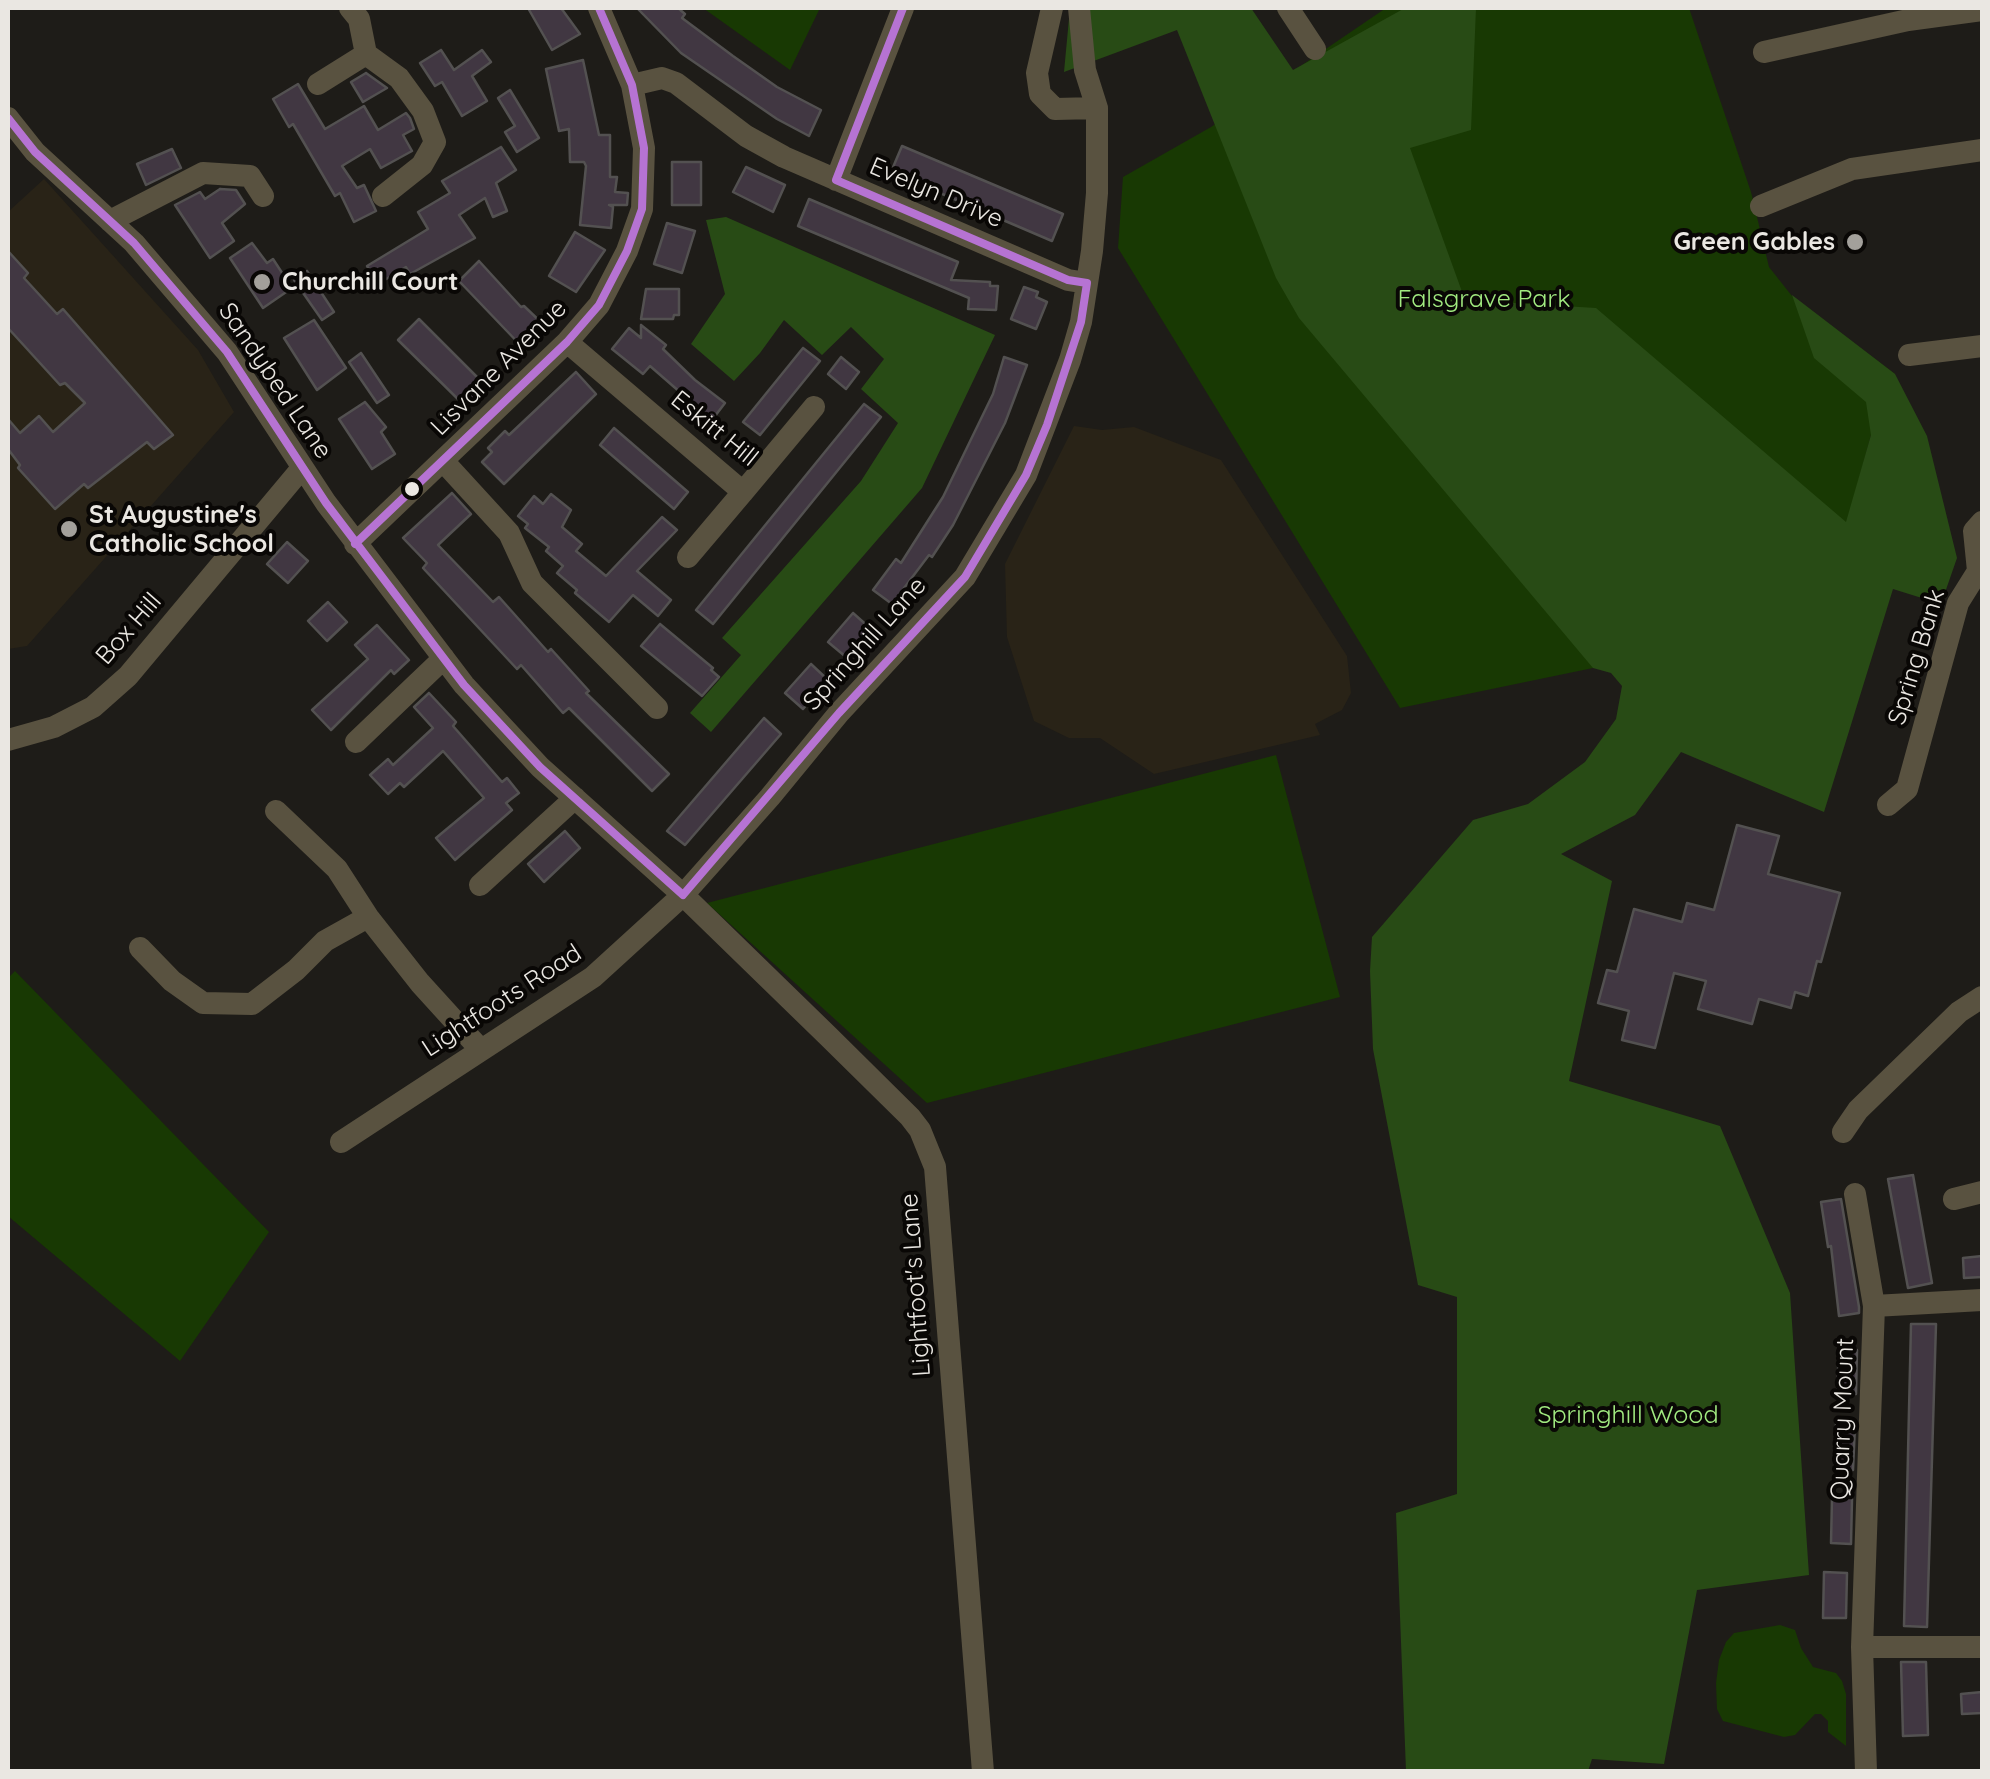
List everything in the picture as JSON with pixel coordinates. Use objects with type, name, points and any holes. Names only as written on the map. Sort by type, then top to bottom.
[{"type":"street","points":[[350,8],[359,19],[366,54],[398,78],[423,110],[436,142],[422,165],[382,196]]},
{"type":"street","points":[[599,8],[632,84]]},
{"type":"street","points":[[836,180],[903,8]]},
{"type":"street","points":[[1052,8],[1037,73],[1040,94],[1055,109],[1096,108]]},
{"type":"street","name":"Springhill Lane","points":[[683,895],[839,713],[964,577],[1026,474],[1047,425],[1081,322],[1098,193],[1096,108],[1085,70],[1079,8]]},
{"type":"street","points":[[1288,8],[1314,49]]},
{"type":"street","points":[[1764,52],[1908,20],[1982,10]]},
{"type":"street","points":[[318,84],[366,54]]},
{"type":"street","name":"Evelyn Drive","points":[[632,84],[662,78],[676,84],[746,136],[836,180],[1068,280],[1087,284]]},
{"type":"street","name":"Lisvane Avenue","points":[[355,544],[568,342],[599,305],[627,251],[642,210],[644,148],[632,84]]},
{"type":"street","name":"Sandybed Lane","points":[[8,118],[36,152],[134,243],[227,352],[355,544],[444,658]]},
{"type":"street","points":[[1761,206],[1852,170],[1982,150]]},
{"type":"street","points":[[110,221],[203,174],[250,176],[263,196]]},
{"type":"street","name":"Eskitt Hill","points":[[568,342],[743,492],[814,407]]},
{"type":"street","points":[[1909,355],[1982,346]]},
{"type":"street","points":[[444,462],[509,533],[532,583],[610,648],[657,708]]},
{"type":"street","name":"Box Hill","points":[[8,740],[54,727],[92,707],[128,676],[302,468]]},
{"type":"street","points":[[688,557],[743,492]]},
{"type":"street","name":"Spring Bank","points":[[1888,805],[1906,789],[1958,604],[1978,571],[1974,531],[1982,522]]},
{"type":"street","points":[[356,742],[444,658],[528,754],[683,895]]},
{"type":"street","points":[[480,884],[575,798]]},
{"type":"street","points":[[276,811],[337,869],[368,918],[480,1049]]},
{"type":"street","name":"Lightfoots Road","points":[[341,1142],[593,977],[683,895]]},
{"type":"street","name":"Lightfoot's Lane","points":[[683,895],[910,1117],[928,1145],[935,1168],[983,1772]]},
{"type":"street","points":[[140,948],[172,981],[204,1002],[252,1004],[296,970],[325,940],[368,918]]},
{"type":"street","points":[[1843,1132],[1858,1110],[1960,1012],[1982,997]]},
{"type":"street","points":[[1954,1198],[1982,1192]]},
{"type":"street","name":"Quarry Mount","points":[[1855,1194],[1874,1306],[1862,1648],[1866,1772]]},
{"type":"street","points":[[1874,1306],[1982,1300]]},
{"type":"street","points":[[1862,1648],[1982,1646]]},
{"type":"shaded area","name":"St Augustine's Catholic School","points":[[44,179],[198,350],[234,412],[27,646],[8,649],[8,212]]},
{"type":"shaded area","points":[[1074,426],[1102,430],[1134,427],[1221,460],[1347,656],[1351,693],[1342,710],[1315,724],[1320,735],[1154,774],[1100,738],[1069,738],[1034,721],[1007,637],[1005,564]]},
{"type":"green space","points":[[703,8],[820,8],[790,70]]},
{"type":"green space","name":"Springhill Wood","points":[[1070,8],[1251,8],[1293,70],[1405,8],[1476,8],[1471,130],[1410,148],[1465,300],[1596,308],[1846,522],[1871,435],[1866,402],[1814,358],[1792,295],[1895,374],[1927,436],[1957,558],[1941,604],[1893,589],[1824,812],[1681,752],[1635,815],[1561,854],[1612,881],[1569,1081],[1720,1126],[1790,1293],[1809,1575],[1697,1590],[1664,1764],[1592,1759],[1588,1771],[1406,1771],[1396,1513],[1457,1494],[1457,1297],[1418,1285],[1373,1049],[1372,937],[1473,820],[1528,804],[1585,762],[1616,719],[1622,686],[1611,673],[1593,668],[1299,318],[1276,278],[1177,30],[1064,72]]},
{"type":"green space","name":"Falsgrave Park","points":[[1386,8],[1689,8],[1751,192],[1769,267],[1792,296],[1895,374],[1871,435],[1847,523],[1593,668],[1400,708],[1118,248],[1123,177],[1211,127]]},
{"type":"green space","points":[[726,217],[995,335],[922,488],[711,732],[690,713],[741,655],[722,638],[861,481],[898,423],[861,389],[884,359],[851,327],[822,355],[784,320],[734,381],[691,344],[725,294],[706,220]]},
{"type":"green space","points":[[1276,755],[1340,997],[927,1103],[707,903]]},
{"type":"green space","points":[[15,971],[269,1232],[180,1361],[8,1216],[8,978]]},
{"type":"green space","points":[[1780,1625],[1795,1630],[1813,1667],[1836,1673],[1842,1681],[1846,1694],[1846,1746],[1828,1732],[1828,1721],[1821,1714],[1815,1714],[1795,1735],[1784,1737],[1723,1721],[1717,1709],[1716,1683],[1726,1642],[1734,1633]]},
{"type":"building","points":[[528,8],[561,8],[580,34],[552,50]]},
{"type":"building","points":[[637,8],[678,8],[685,14],[682,18],[733,56],[777,87],[821,110],[809,136],[777,119],[681,53]]},
{"type":"building","points":[[441,50],[454,70],[482,50],[491,62],[472,76],[487,101],[462,116],[442,82],[435,86],[420,63]]},
{"type":"building","points":[[583,60],[599,135],[610,135],[610,177],[617,177],[615,192],[628,193],[627,205],[609,205],[613,207],[611,228],[580,225],[586,166],[584,162],[570,162],[569,129],[559,131],[546,69]]},
{"type":"building","points":[[366,73],[387,88],[363,102],[351,82]]},
{"type":"building","points":[[298,84],[325,129],[364,106],[378,130],[406,113],[410,118],[414,129],[403,135],[412,151],[381,168],[370,149],[342,166],[357,188],[364,185],[376,211],[354,222],[340,193],[335,196],[293,124],[289,127],[273,99]]},
{"type":"building","points":[[510,90],[539,138],[517,152],[505,132],[515,126],[498,98]]},
{"type":"building","points":[[902,146],[1063,214],[1052,241],[891,172]]},
{"type":"building","points":[[501,147],[516,170],[496,183],[507,211],[493,217],[485,198],[459,215],[475,238],[410,274],[406,267],[378,284],[367,266],[428,229],[418,212],[450,193],[442,181]]},
{"type":"building","points":[[172,149],[181,168],[146,185],[137,164]]},
{"type":"building","points":[[672,162],[701,162],[701,205],[672,205]]},
{"type":"building","points":[[746,167],[785,185],[773,212],[733,192]]},
{"type":"building","points":[[220,189],[236,190],[245,204],[222,223],[234,241],[210,258],[175,205],[200,192],[205,199]]},
{"type":"building","points":[[809,199],[958,262],[951,280],[998,286],[996,310],[968,309],[969,298],[798,226]]},
{"type":"building","points":[[667,223],[695,231],[682,273],[654,264]]},
{"type":"building","points":[[575,232],[605,250],[576,292],[549,276]]},
{"type":"building","name":"Churchill Court","points":[[252,243],[267,263],[273,259],[292,288],[263,308],[230,258]]},
{"type":"building","points":[[8,251],[28,273],[24,278],[57,314],[63,309],[173,435],[154,449],[147,442],[88,488],[84,484],[55,509],[18,468],[20,465],[8,449],[8,419],[20,433],[39,416],[53,432],[85,403],[65,383],[60,385],[8,328]]},
{"type":"building","points":[[479,261],[521,307],[547,328],[525,350],[459,281]]},
{"type":"building","points":[[307,271],[334,312],[322,320],[294,280]]},
{"type":"building","points":[[1024,287],[1038,292],[1036,297],[1047,302],[1036,329],[1011,319]]},
{"type":"building","points":[[646,289],[679,289],[679,315],[673,319],[641,319]]},
{"type":"building","points":[[419,319],[486,386],[466,407],[398,340]]},
{"type":"building","points":[[314,320],[346,368],[317,390],[284,338]]},
{"type":"building","points":[[641,325],[666,345],[663,349],[695,380],[725,403],[712,420],[650,366],[643,374],[612,349],[629,328],[641,338]]},
{"type":"building","points":[[803,348],[820,361],[760,435],[743,422]]},
{"type":"building","points":[[361,353],[389,395],[377,403],[349,362]]},
{"type":"building","points":[[841,357],[859,372],[846,389],[828,374]]},
{"type":"building","points":[[1004,357],[1027,365],[1005,423],[953,525],[892,604],[873,590],[896,559],[901,563],[943,497],[993,394]]},
{"type":"building","points":[[576,372],[596,394],[504,484],[482,462],[492,452],[488,448],[505,431],[509,435]]},
{"type":"building","points":[[365,402],[386,427],[381,432],[395,454],[372,469],[339,419]]},
{"type":"building","points":[[864,404],[881,417],[713,624],[696,610]]},
{"type":"building","points":[[614,428],[688,492],[674,509],[600,445]]},
{"type":"building","points":[[452,493],[471,514],[438,545],[493,602],[499,597],[548,652],[551,649],[589,691],[586,693],[669,774],[652,791],[569,708],[563,713],[521,665],[517,669],[423,568],[427,563],[403,538]]},
{"type":"building","points":[[551,494],[571,510],[562,527],[582,544],[576,551],[606,576],[662,517],[677,530],[637,571],[671,600],[658,616],[633,595],[609,622],[557,573],[563,566],[518,516],[534,496],[543,504]]},
{"type":"building","points":[[287,542],[308,561],[288,583],[267,564]]},
{"type":"building","points":[[328,602],[347,622],[327,641],[308,621]]},
{"type":"building","points":[[853,613],[871,629],[846,657],[828,642]]},
{"type":"building","points":[[660,624],[719,677],[702,696],[641,646]]},
{"type":"building","points":[[377,625],[409,660],[394,674],[391,670],[331,730],[312,710],[368,659],[355,645]]},
{"type":"building","points":[[811,664],[828,680],[803,709],[785,693]]},
{"type":"building","points":[[429,693],[502,782],[507,778],[519,793],[506,803],[512,810],[455,860],[436,838],[484,798],[443,751],[404,787],[400,783],[388,794],[370,775],[388,759],[393,765],[433,728],[414,707]]},
{"type":"building","points":[[764,718],[781,734],[685,845],[667,831]]},
{"type":"building","points":[[1737,825],[1779,836],[1768,874],[1840,893],[1808,996],[1795,992],[1791,1008],[1759,999],[1752,1024],[1698,1009],[1706,981],[1674,973],[1655,1048],[1622,1040],[1629,1011],[1598,1003],[1607,970],[1617,972],[1634,909],[1682,922],[1687,903],[1714,910]]},
{"type":"building","points":[[565,831],[580,848],[544,882],[528,864]]},
{"type":"building","points":[[1913,1175],[1932,1283],[1908,1288],[1888,1179]]},
{"type":"building","points":[[1841,1199],[1859,1313],[1839,1316],[1831,1246],[1828,1247],[1821,1202]]},
{"type":"building","points":[[1982,1256],[1982,1277],[1964,1278],[1963,1258]]},
{"type":"building","points":[[1911,1324],[1936,1324],[1927,1627],[1904,1626]]},
{"type":"building","points":[[1839,1349],[1857,1350],[1856,1394],[1837,1394]]},
{"type":"building","points":[[1836,1424],[1855,1425],[1853,1470],[1835,1469]]},
{"type":"building","points":[[1832,1498],[1852,1499],[1851,1544],[1831,1543]]},
{"type":"building","points":[[1824,1572],[1847,1573],[1846,1618],[1823,1618]]},
{"type":"building","points":[[1901,1662],[1926,1662],[1928,1735],[1903,1736]]},
{"type":"building","points":[[1982,1692],[1982,1713],[1962,1714],[1961,1694]]},
{"type":"transit line","points":[[355,544],[567,342],[599,305],[627,251],[642,209],[644,148],[632,85],[599,8]]},
{"type":"transit line","points":[[8,118],[35,152],[134,243],[227,352],[326,503],[464,685],[540,767],[683,895],[839,713],[965,577],[1026,475],[1081,322],[1087,283],[1068,280],[836,180],[903,8]]},
{"type":"place","name":"Green Gables","points":[[1855,242]]},
{"type":"place","name":"Churchill Court","points":[[262,282]]},
{"type":"place","name":"St Augustine's Catholic School","points":[[69,529]]}]
